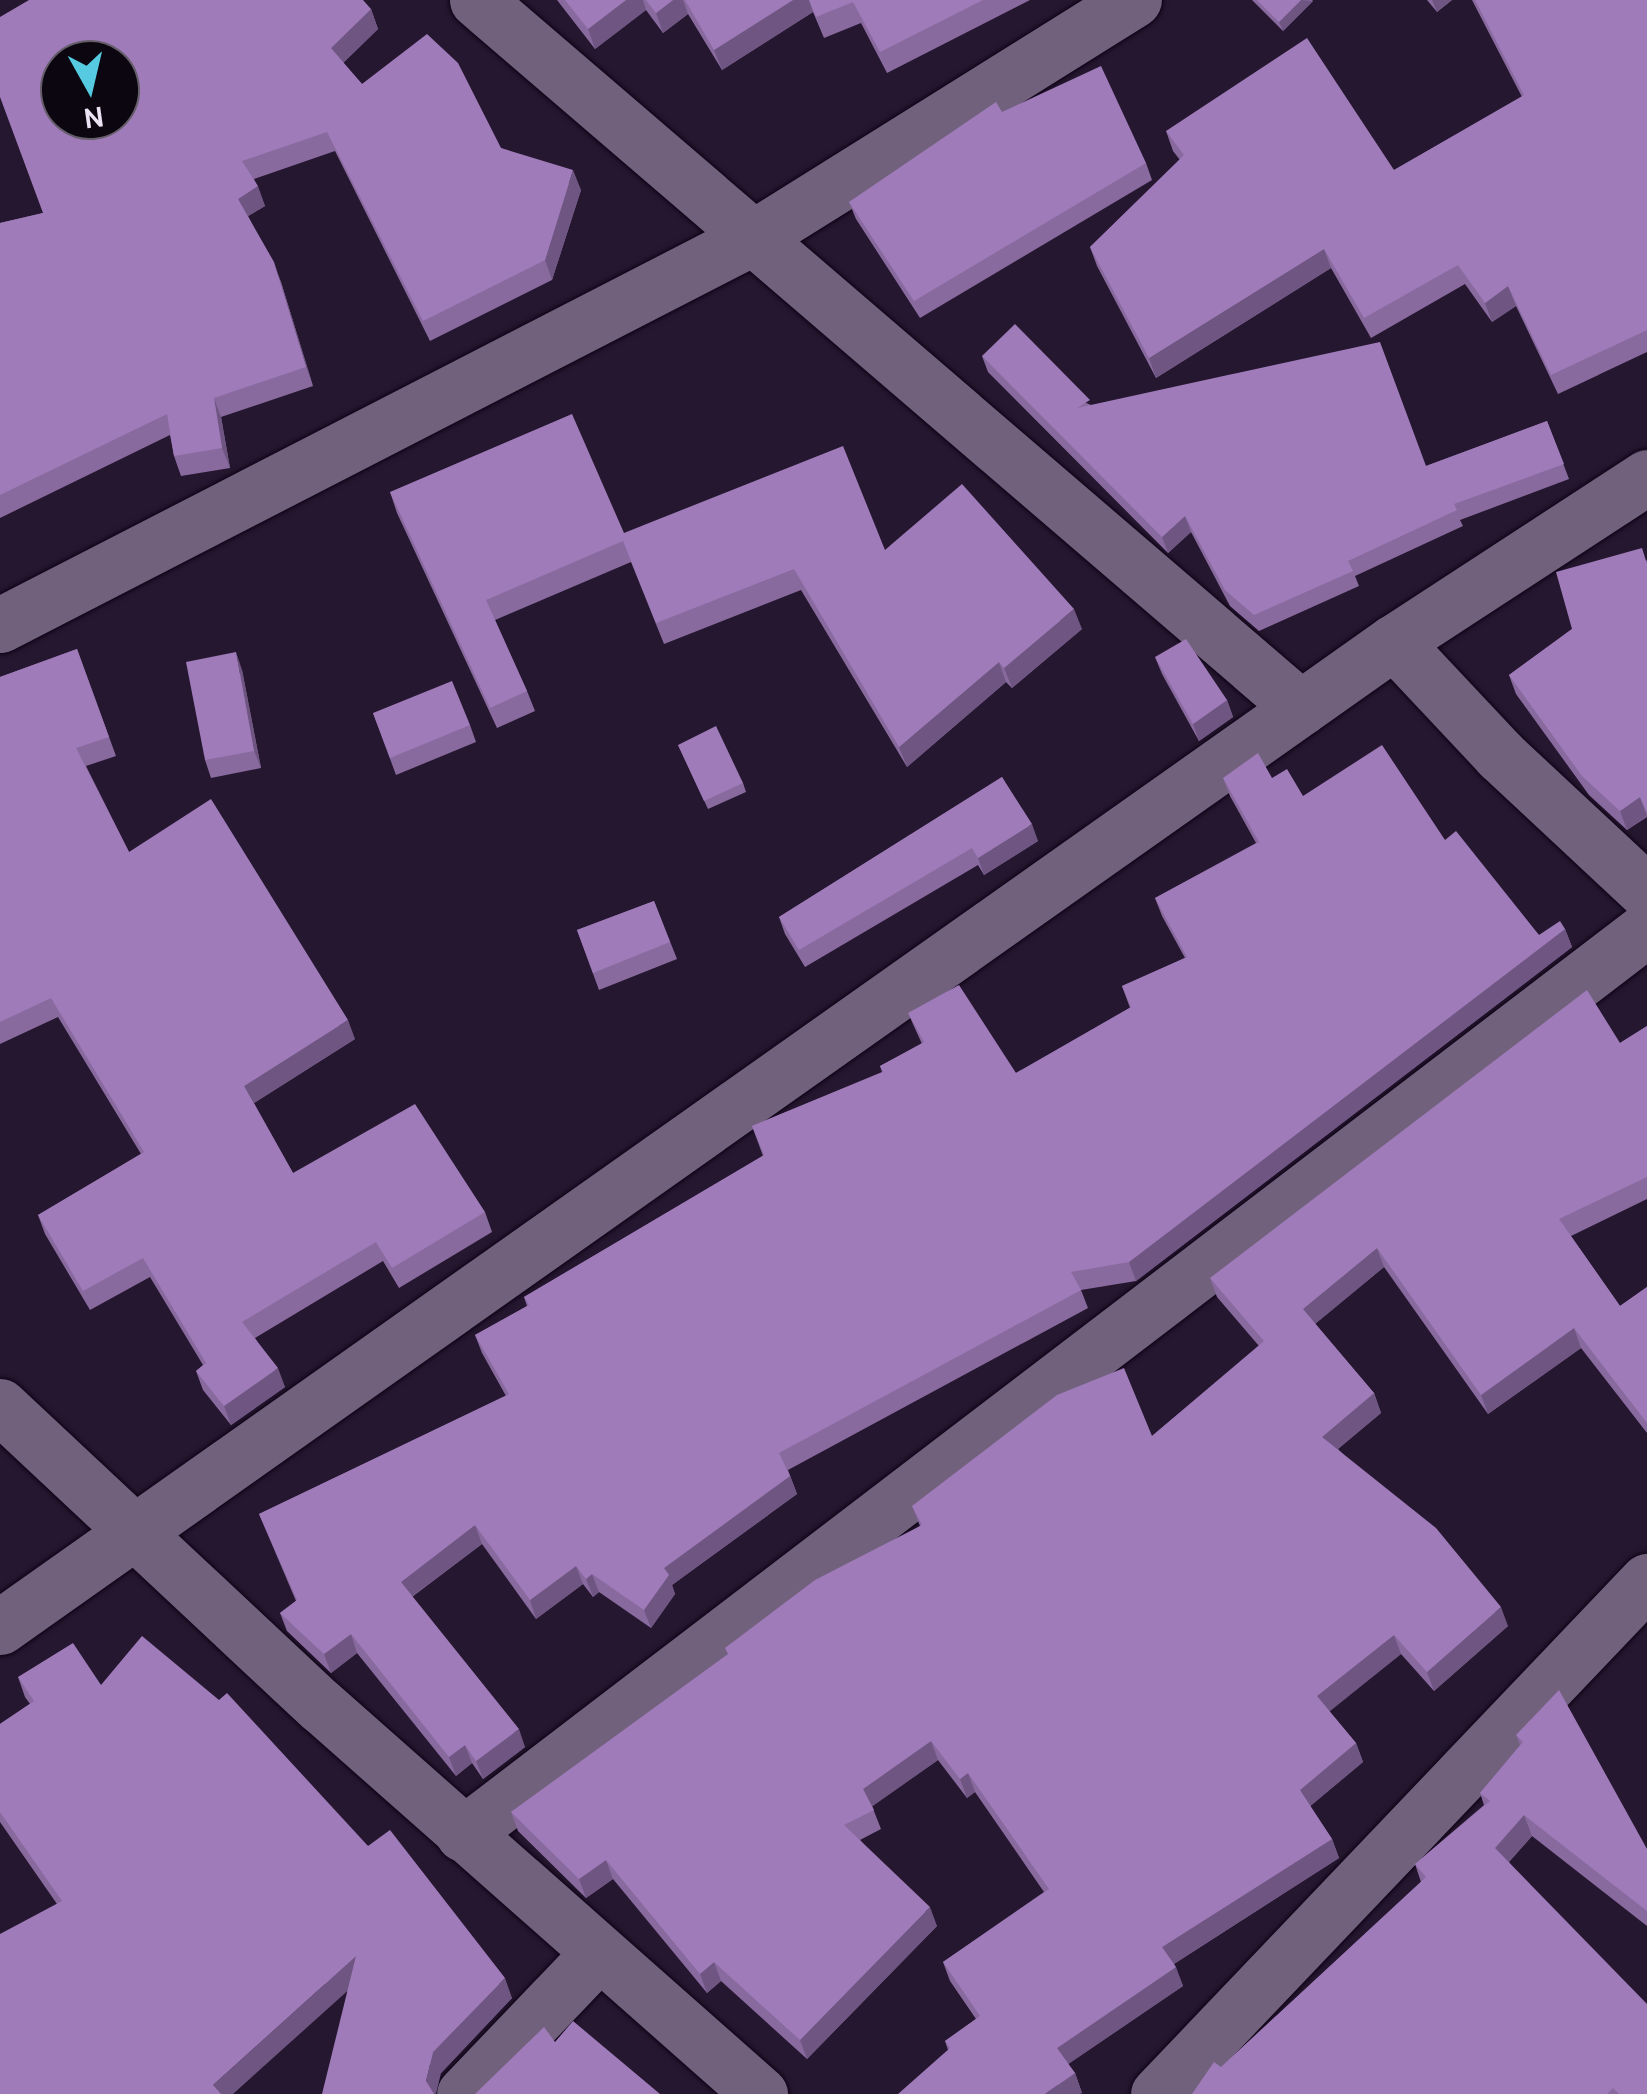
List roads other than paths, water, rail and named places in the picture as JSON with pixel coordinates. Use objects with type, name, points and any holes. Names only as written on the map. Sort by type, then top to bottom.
[{"type":"street","points":[[3,618],[754,237],[1134,0]]},
{"type":"street","points":[[486,2],[1301,708]]},
{"type":"street","points":[[0,1627],[1394,642],[1647,476]]},
{"type":"street","points":[[1394,642],[1500,755],[1647,892]]},
{"type":"street","points":[[464,1834],[1647,929]]},
{"type":"street","points":[[0,1406],[464,1834],[760,2094]]},
{"type":"street","points":[[1158,2094],[1647,1582]]},
{"type":"street","points":[[464,2094],[597,1954]]}]
